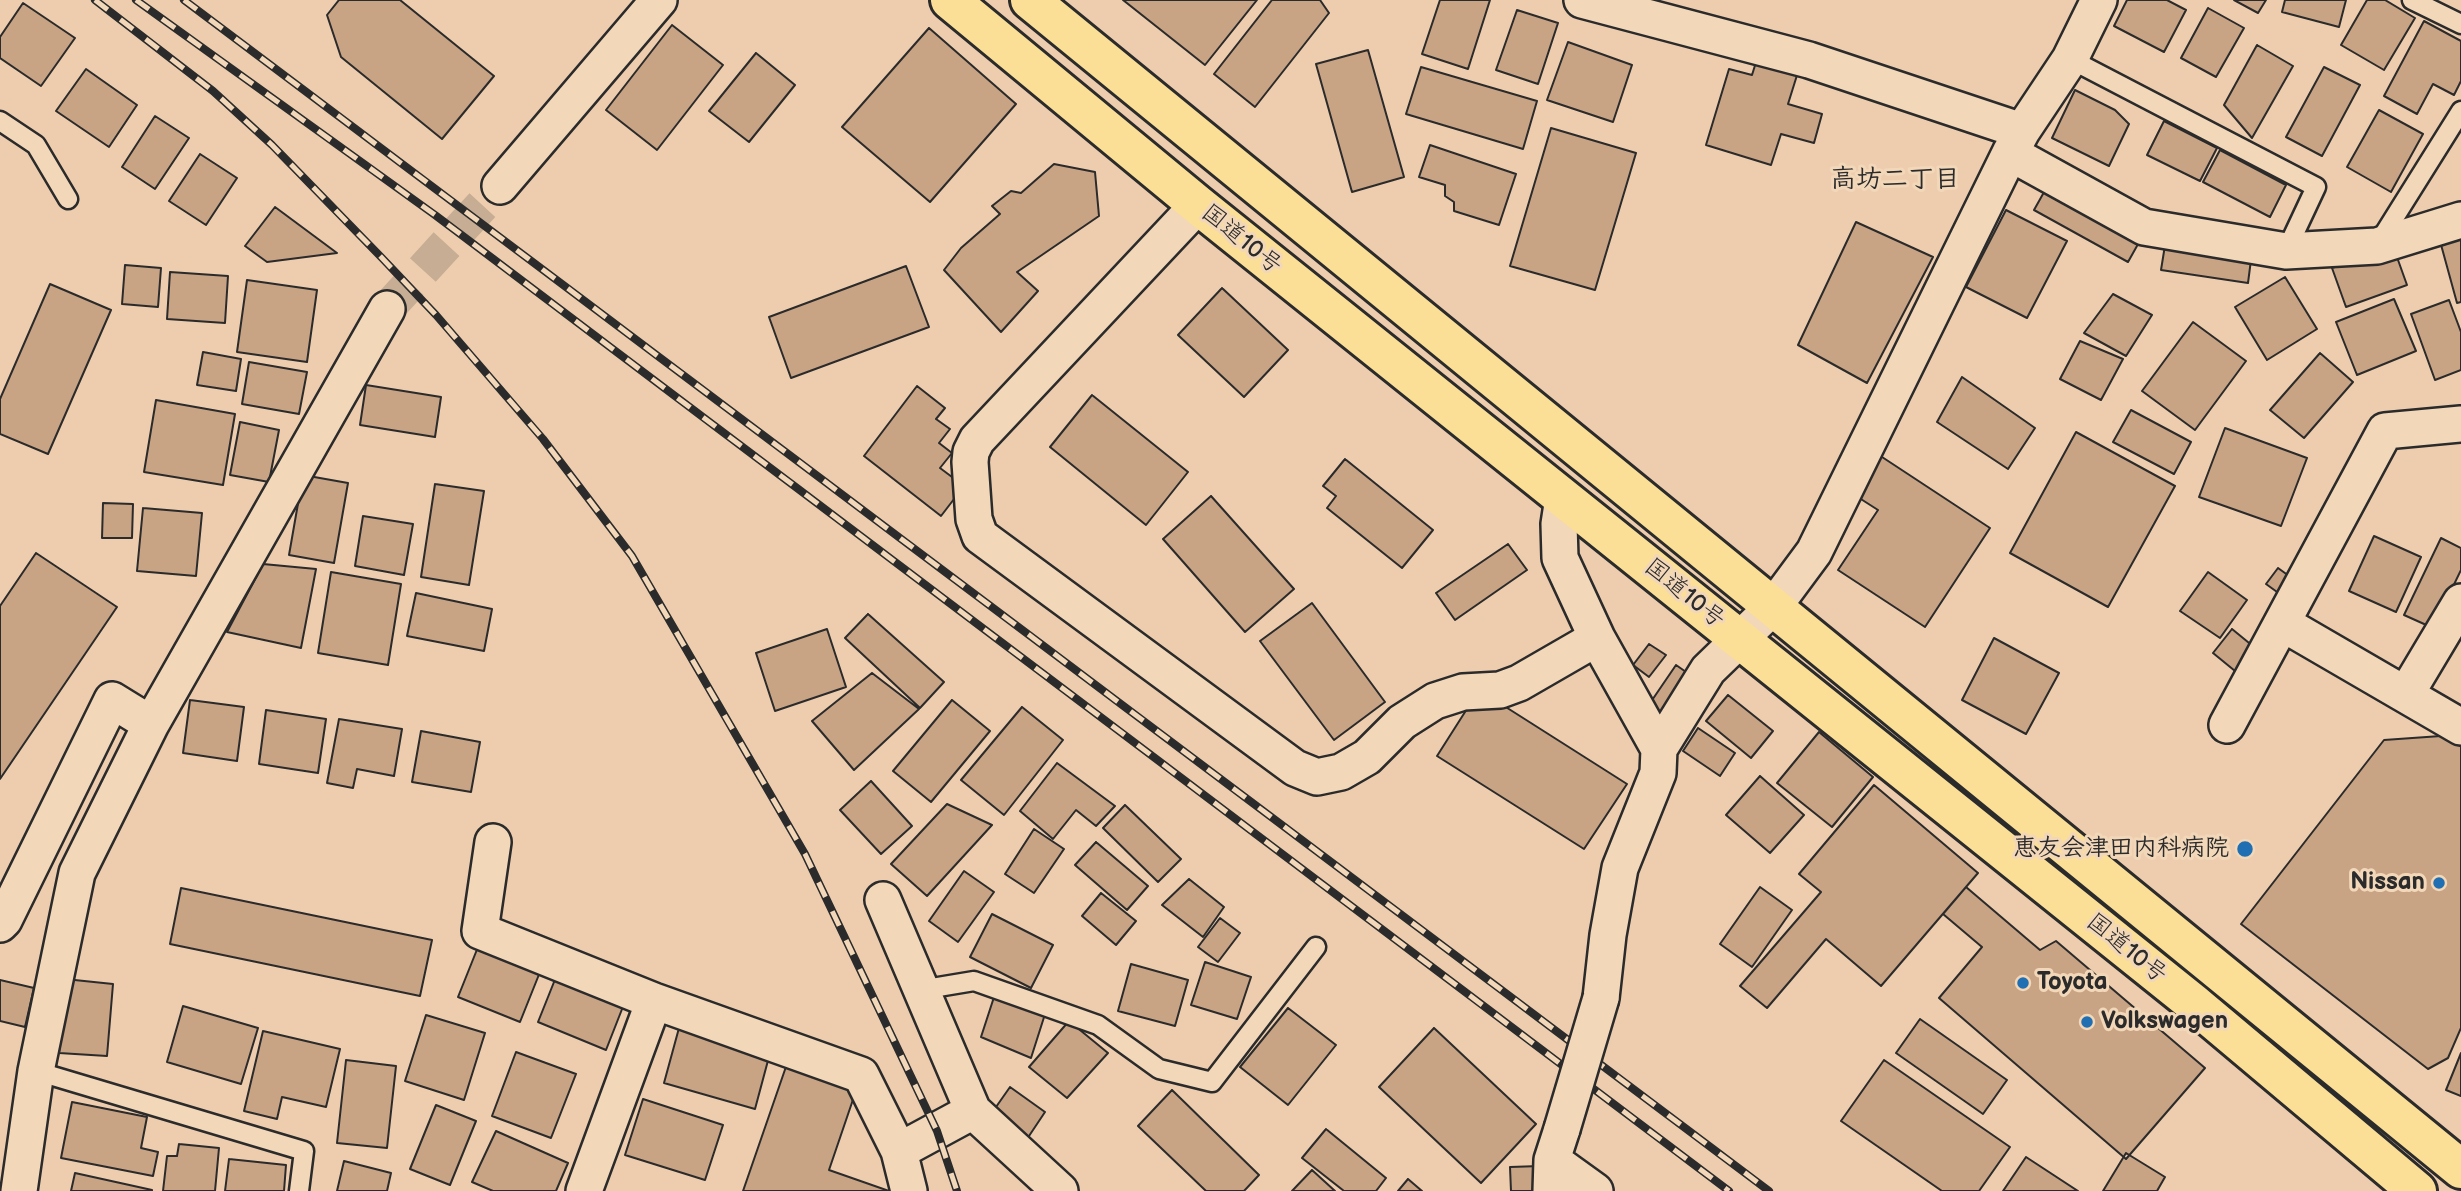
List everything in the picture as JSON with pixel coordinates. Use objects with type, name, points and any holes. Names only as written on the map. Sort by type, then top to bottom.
[{"type":"highway","name":"国道10号","points":[[950,0],[1198,205],[2192,1002],[2417,1191]]},
{"type":"highway","name":"国道10号","points":[[1030,0],[2461,1169]]},
{"type":"street","points":[[500,186],[659,0]]},
{"type":"street","points":[[1595,1191],[1555,1160],[1601,998],[1608,935],[1620,868],[1658,773],[1660,748],[1708,670],[1774,606],[1814,552],[2016,142],[2070,59],[2099,0]]},
{"type":"street","points":[[1590,1],[1809,60],[2016,142],[2144,227],[2286,251],[2377,246],[2461,220]]},
{"type":"street","points":[[1198,205],[977,440],[970,462],[974,519],[980,536],[1295,768],[1317,777],[1341,772],[1367,757],[1402,722],[1435,701],[1463,692],[1500,690],[1519,683],[1597,638]]},
{"type":"street","points":[[19,1191],[36,1071],[77,873],[151,724],[387,309]]},
{"type":"street","points":[[2227,725],[2385,431],[2461,424]]},
{"type":"street","points":[[1563,498],[1559,524],[1560,558],[1597,638],[1660,748]]},
{"type":"street","points":[[2406,694],[2461,602]]},
{"type":"street","points":[[2282,623],[2461,727]]},
{"type":"street","points":[[4,909],[112,699],[151,724]]},
{"type":"street","points":[[493,842],[480,931],[654,1001],[861,1074],[898,1151],[909,1191]]},
{"type":"street","points":[[883,900],[973,1111],[1060,1191]]},
{"type":"street","points":[[584,1191],[654,1001]]},
{"type":"street","points":[[898,1151],[973,1111]]},
{"type":"lane","points":[[2412,0],[2461,24]]},
{"type":"lane","points":[[2070,59],[2316,187],[2286,251]]},
{"type":"lane","points":[[2377,246],[2461,111]]},
{"type":"lane","points":[[0,121],[36,145],[68,199]]},
{"type":"lane","points":[[920,990],[974,981],[1098,1025],[1159,1069],[1212,1082],[1316,947]]},
{"type":"lane","points":[[36,1071],[304,1151],[299,1191]]},
{"type":"building","points":[[339,0],[400,0],[494,76],[442,139],[341,57],[327,15]]},
{"type":"building","points":[[1123,0],[1257,0],[1205,65]]},
{"type":"building","points":[[1272,0],[1320,0],[1329,13],[1255,107],[1214,74]]},
{"type":"building","points":[[1440,0],[1490,0],[1468,69],[1422,54]]},
{"type":"building","points":[[2127,0],[2167,0],[2186,10],[2164,52],[2114,26]]},
{"type":"building","points":[[2234,0],[2266,0],[2258,13]]},
{"type":"building","points":[[2285,0],[2346,0],[2339,27],[2282,12]]},
{"type":"building","points":[[2367,0],[2385,0],[2415,18],[2384,70],[2341,45]]},
{"type":"building","points":[[23,3],[75,38],[41,86],[0,58],[0,37]]},
{"type":"building","points":[[2208,8],[2244,28],[2216,77],[2181,58]]},
{"type":"building","points":[[1517,10],[1558,23],[1538,84],[1496,70]]},
{"type":"building","points":[[2424,21],[2461,41],[2461,81],[2454,95],[2433,84],[2417,114],[2384,96]]},
{"type":"building","points":[[672,25],[723,65],[657,150],[606,110]]},
{"type":"building","points":[[929,28],[1016,104],[930,202],[842,127]]},
{"type":"building","points":[[1568,42],[1632,65],[1613,122],[1547,100]]},
{"type":"building","points":[[2257,45],[2293,66],[2252,138],[2224,105]]},
{"type":"building","points":[[1368,50],[1404,177],[1352,192],[1316,64]]},
{"type":"building","points":[[756,53],[795,85],[749,142],[709,111]]},
{"type":"building","points":[[1757,59],[1798,72],[1788,104],[1822,114],[1814,143],[1781,134],[1771,165],[1706,145],[1729,69],[1752,75]]},
{"type":"building","points":[[1421,67],[1537,101],[1523,149],[1406,114]]},
{"type":"building","points":[[2324,67],[2360,85],[2322,156],[2286,137]]},
{"type":"building","points":[[86,69],[137,105],[109,147],[56,111]]},
{"type":"building","points":[[2075,90],[2115,110],[2129,124],[2109,166],[2052,138]]},
{"type":"building","points":[[2379,110],[2423,134],[2391,192],[2347,167]]},
{"type":"building","points":[[155,116],[189,138],[155,189],[122,167]]},
{"type":"building","points":[[2164,121],[2217,148],[2200,181],[2147,155]]},
{"type":"building","points":[[1551,128],[1636,153],[1595,290],[1510,266]]},
{"type":"building","points":[[1430,145],[1516,174],[1499,225],[1454,211],[1454,202],[1445,196],[1445,185],[1419,177]]},
{"type":"building","points":[[2220,150],[2286,185],[2270,217],[2203,182]]},
{"type":"building","points":[[200,154],[237,178],[206,225],[169,201]]},
{"type":"building","points":[[1054,164],[1095,172],[1099,216],[1017,272],[1038,291],[1001,332],[944,270],[961,248],[1000,214],[992,206],[1011,191],[1021,193]]},
{"type":"building","points":[[2048,185],[2142,237],[2128,262],[2034,210]]},
{"type":"building","points":[[275,207],[337,253],[267,262],[245,246]]},
{"type":"building","points":[[2006,210],[2067,241],[2027,318],[1966,287]]},
{"type":"building","points":[[1856,222],[1933,257],[1867,383],[1798,345]]},
{"type":"building","points":[[2461,236],[2461,302],[2457,303],[2440,241]]},
{"type":"building","points":[[2166,239],[2252,252],[2248,283],[2161,270]]},
{"type":"building","points":[[2393,246],[2407,285],[2346,307],[2332,268]]},
{"type":"building","points":[[125,265],[161,268],[158,307],[122,304]]},
{"type":"building","points":[[906,266],[929,327],[791,378],[769,317]]},
{"type":"building","points":[[170,272],[228,276],[225,323],[167,319]]},
{"type":"building","points":[[2285,277],[2317,329],[2267,360],[2235,307]]},
{"type":"building","points":[[247,280],[317,290],[307,362],[237,352]]},
{"type":"building","points":[[50,284],[111,310],[48,454],[0,434],[0,399]]},
{"type":"building","points":[[1222,288],[1288,350],[1244,397],[1178,335]]},
{"type":"building","points":[[2113,294],[2152,315],[2126,356],[2084,333]]},
{"type":"building","points":[[2394,299],[2416,351],[2357,375],[2336,322]]},
{"type":"building","points":[[2449,300],[2461,332],[2461,370],[2435,380],[2411,314]]},
{"type":"building","points":[[2193,322],[2246,361],[2195,430],[2142,391]]},
{"type":"building","points":[[2080,341],[2123,359],[2101,400],[2060,379]]},
{"type":"building","points":[[203,352],[241,359],[236,391],[197,385]]},
{"type":"building","points":[[2320,353],[2353,382],[2304,438],[2270,410]]},
{"type":"building","points":[[249,362],[307,372],[299,414],[242,404]]},
{"type":"building","points":[[1962,377],[2035,428],[2008,469],[1937,422]]},
{"type":"building","points":[[366,385],[441,397],[435,437],[360,425]]},
{"type":"building","points":[[917,386],[945,408],[936,419],[950,429],[939,443],[952,453],[940,468],[964,486],[941,516],[864,456]]},
{"type":"building","points":[[1092,395],[1188,472],[1146,525],[1050,447]]},
{"type":"building","points":[[156,400],[235,414],[223,485],[144,472]]},
{"type":"building","points":[[2131,410],[2191,442],[2174,474],[2113,442]]},
{"type":"building","points":[[240,422],[279,430],[269,482],[230,475]]},
{"type":"building","points":[[2225,428],[2307,458],[2281,526],[2199,497]]},
{"type":"building","points":[[2076,432],[2175,486],[2108,607],[2010,553]]},
{"type":"building","points":[[1879,455],[1990,528],[1925,627],[1838,570],[1878,510],[1853,494]]},
{"type":"building","points":[[1345,459],[1433,530],[1402,568],[1327,508],[1336,496],[1323,486]]},
{"type":"building","points":[[303,475],[348,483],[334,563],[289,555]]},
{"type":"building","points":[[435,484],[484,491],[469,585],[421,577]]},
{"type":"building","points":[[1211,496],[1294,589],[1245,632],[1163,539]]},
{"type":"building","points":[[103,503],[133,504],[132,538],[102,538]]},
{"type":"building","points":[[143,508],[202,513],[196,576],[137,571]]},
{"type":"building","points":[[363,516],[413,524],[404,575],[355,566]]},
{"type":"building","points":[[2374,536],[2421,557],[2396,612],[2349,591]]},
{"type":"building","points":[[2441,538],[2461,548],[2461,570],[2433,628],[2404,615]]},
{"type":"building","points":[[1508,544],[1527,570],[1455,620],[1436,593]]},
{"type":"building","points":[[36,553],[117,607],[0,779],[0,606]]},
{"type":"building","points":[[263,564],[316,569],[301,648],[227,632]]},
{"type":"building","points":[[2278,568],[2314,594],[2302,610],[2266,584]]},
{"type":"building","points":[[331,572],[401,584],[388,665],[318,653]]},
{"type":"building","points":[[2208,572],[2247,600],[2220,638],[2180,611]]},
{"type":"building","points":[[416,593],[492,609],[484,651],[407,636]]},
{"type":"building","points":[[1312,603],[1385,702],[1334,740],[1260,641]]},
{"type":"building","points":[[868,614],[944,682],[920,708],[845,638]]},
{"type":"building","points":[[827,629],[846,687],[775,711],[756,653]]},
{"type":"building","points":[[2232,629],[2254,647],[2235,671],[2213,653]]},
{"type":"building","points":[[1994,638],[2059,673],[2026,734],[1962,700]]},
{"type":"building","points":[[1649,644],[1666,655],[1649,677],[1633,665]]},
{"type":"building","points":[[1676,665],[1699,681],[1669,724],[1646,709]]},
{"type":"building","points":[[872,673],[919,709],[854,770],[812,721]]},
{"type":"building","points":[[1479,690],[1627,784],[1584,849],[1437,756]]},
{"type":"building","points":[[1728,695],[1773,731],[1751,758],[1706,721]]},
{"type":"building","points":[[190,700],[244,707],[237,761],[183,753]]},
{"type":"building","points":[[952,700],[990,731],[931,802],[893,771]]},
{"type":"building","points":[[1022,707],[1063,740],[1004,815],[961,780]]},
{"type":"building","points":[[266,710],[326,719],[318,773],[259,764]]},
{"type":"building","points":[[339,719],[402,729],[394,776],[357,769],[353,788],[327,783]]},
{"type":"building","points":[[1698,728],[1735,753],[1720,776],[1683,751]]},
{"type":"building","points":[[421,731],[480,742],[471,792],[412,782]]},
{"type":"building","points":[[1819,732],[1873,777],[1832,827],[1777,783]]},
{"type":"building","points":[[2455,735],[2461,739],[2461,1028],[2448,1058],[2428,1069],[2241,924],[2384,740]]},
{"type":"building","points":[[1057,763],[1115,806],[1096,826],[1076,810],[1053,839],[1020,811]]},
{"type":"building","points":[[1760,776],[1804,815],[1770,853],[1726,815]]},
{"type":"building","points":[[871,781],[912,826],[881,854],[840,810]]},
{"type":"building","points":[[1874,785],[1978,873],[1881,986],[1826,939],[1767,1008],[1740,986],[1821,892],[1799,874]]},
{"type":"building","points":[[947,804],[992,825],[927,896],[891,864]]},
{"type":"building","points":[[1125,805],[1181,859],[1158,882],[1103,828]]},
{"type":"building","points":[[1034,829],[1064,849],[1034,893],[1005,874]]},
{"type":"building","points":[[1096,842],[1148,886],[1127,910],[1075,865]]},
{"type":"building","points":[[964,871],[994,892],[958,942],[929,921]]},
{"type":"building","points":[[1189,879],[1224,907],[1203,937],[1162,905]]},
{"type":"building","points":[[1760,887],[1792,910],[1752,967],[1720,944]]},
{"type":"building","points":[[1966,887],[2040,950],[2056,941],[2205,1068],[2126,1159],[1939,998],[1982,947],[1943,914]]},
{"type":"building","points":[[181,888],[432,940],[420,996],[170,944]]},
{"type":"building","points":[[1101,893],[1136,921],[1116,945],[1082,916]]},
{"type":"building","points":[[992,914],[1053,945],[1031,988],[970,957]]},
{"type":"building","points":[[1220,918],[1240,933],[1218,962],[1198,947]]},
{"type":"building","points":[[480,942],[542,967],[520,1022],[458,997]]},
{"type":"building","points":[[1205,962],[1251,977],[1237,1019],[1191,1005]]},
{"type":"building","points":[[1131,964],[1188,980],[1175,1026],[1118,1011]]},
{"type":"building","points":[[558,972],[626,999],[606,1050],[538,1022]]},
{"type":"building","points":[[65,979],[113,984],[107,1056],[59,1053]]},
{"type":"building","points":[[0,980],[34,988],[25,1027],[0,1021]]},
{"type":"building","points":[[995,994],[1046,1011],[1031,1058],[981,1037]]},
{"type":"building","points":[[183,1006],[258,1028],[241,1084],[167,1062]]},
{"type":"building","points":[[1288,1008],[1336,1045],[1288,1105],[1240,1067]]},
{"type":"building","points":[[426,1015],[485,1033],[464,1100],[405,1081]]},
{"type":"building","points":[[1920,1019],[2007,1080],[1983,1114],[1896,1053]]},
{"type":"building","points":[[1069,1021],[1108,1053],[1067,1098],[1029,1067]]},
{"type":"building","points":[[679,1028],[770,1053],[755,1109],[664,1083]]},
{"type":"building","points":[[1434,1028],[1536,1124],[1481,1183],[1379,1087]]},
{"type":"building","points":[[263,1031],[340,1049],[326,1107],[282,1097],[277,1119],[244,1111]]},
{"type":"building","points":[[516,1052],[576,1074],[551,1138],[492,1116]]},
{"type":"building","points":[[2461,1053],[2461,1096],[2446,1090]]},
{"type":"building","points":[[789,1058],[859,1082],[829,1170],[889,1191],[743,1191]]},
{"type":"building","points":[[346,1060],[396,1066],[387,1148],[337,1143]]},
{"type":"building","points":[[1884,1060],[2010,1147],[1979,1191],[1942,1191],[1841,1121]]},
{"type":"building","points":[[1010,1087],[1045,1112],[1025,1142],[989,1117]]},
{"type":"building","points":[[1172,1090],[1259,1175],[1244,1191],[1206,1191],[1138,1126]]},
{"type":"building","points":[[643,1099],[723,1125],[705,1180],[625,1155]]},
{"type":"building","points":[[72,1102],[147,1117],[141,1148],[158,1152],[153,1176],[61,1158]]},
{"type":"building","points":[[436,1105],[476,1121],[450,1185],[410,1169]]},
{"type":"building","points":[[1326,1129],[1386,1178],[1376,1191],[1344,1191],[1302,1158]]},
{"type":"building","points":[[496,1131],[568,1163],[556,1191],[493,1191],[472,1182]]},
{"type":"building","points":[[179,1144],[219,1148],[215,1191],[163,1191],[167,1156],[177,1156]]},
{"type":"building","points":[[2126,1153],[2165,1177],[2157,1191],[2103,1191]]},
{"type":"building","points":[[2026,1157],[2078,1191],[2003,1191]]},
{"type":"building","points":[[229,1159],[286,1165],[284,1191],[225,1191]]},
{"type":"building","points":[[344,1161],[391,1173],[387,1191],[337,1191]]},
{"type":"building","points":[[1540,1166],[1541,1191],[1511,1191],[1510,1167]]},
{"type":"building","points":[[1312,1170],[1335,1191],[1292,1191]]},
{"type":"building","points":[[75,1173],[152,1190],[152,1191],[71,1191]]},
{"type":"building","points":[[1408,1179],[1422,1191],[1398,1191]]},
{"type":"tunnel","points":[[387,309],[500,186]]},
{"type":"railway","points":[[95,0],[213,91],[272,145],[382,258],[436,315],[543,439],[632,556],[805,854],[937,1131],[957,1191]]},
{"type":"railway","points":[[136,0],[435,215],[1729,1191]]},
{"type":"railway","points":[[184,0],[1769,1191]]},
{"type":"place","name":"恵友会津田内科病院","points":[[2245,849]]},
{"type":"place","name":"Nissan","points":[[2439,883]]},
{"type":"place","name":"Toyota","points":[[2023,983]]},
{"type":"place","name":"Volkswagen","points":[[2087,1022]]},
{"type":"district","name":"高坊二丁目","points":[[1895,180]]}]
